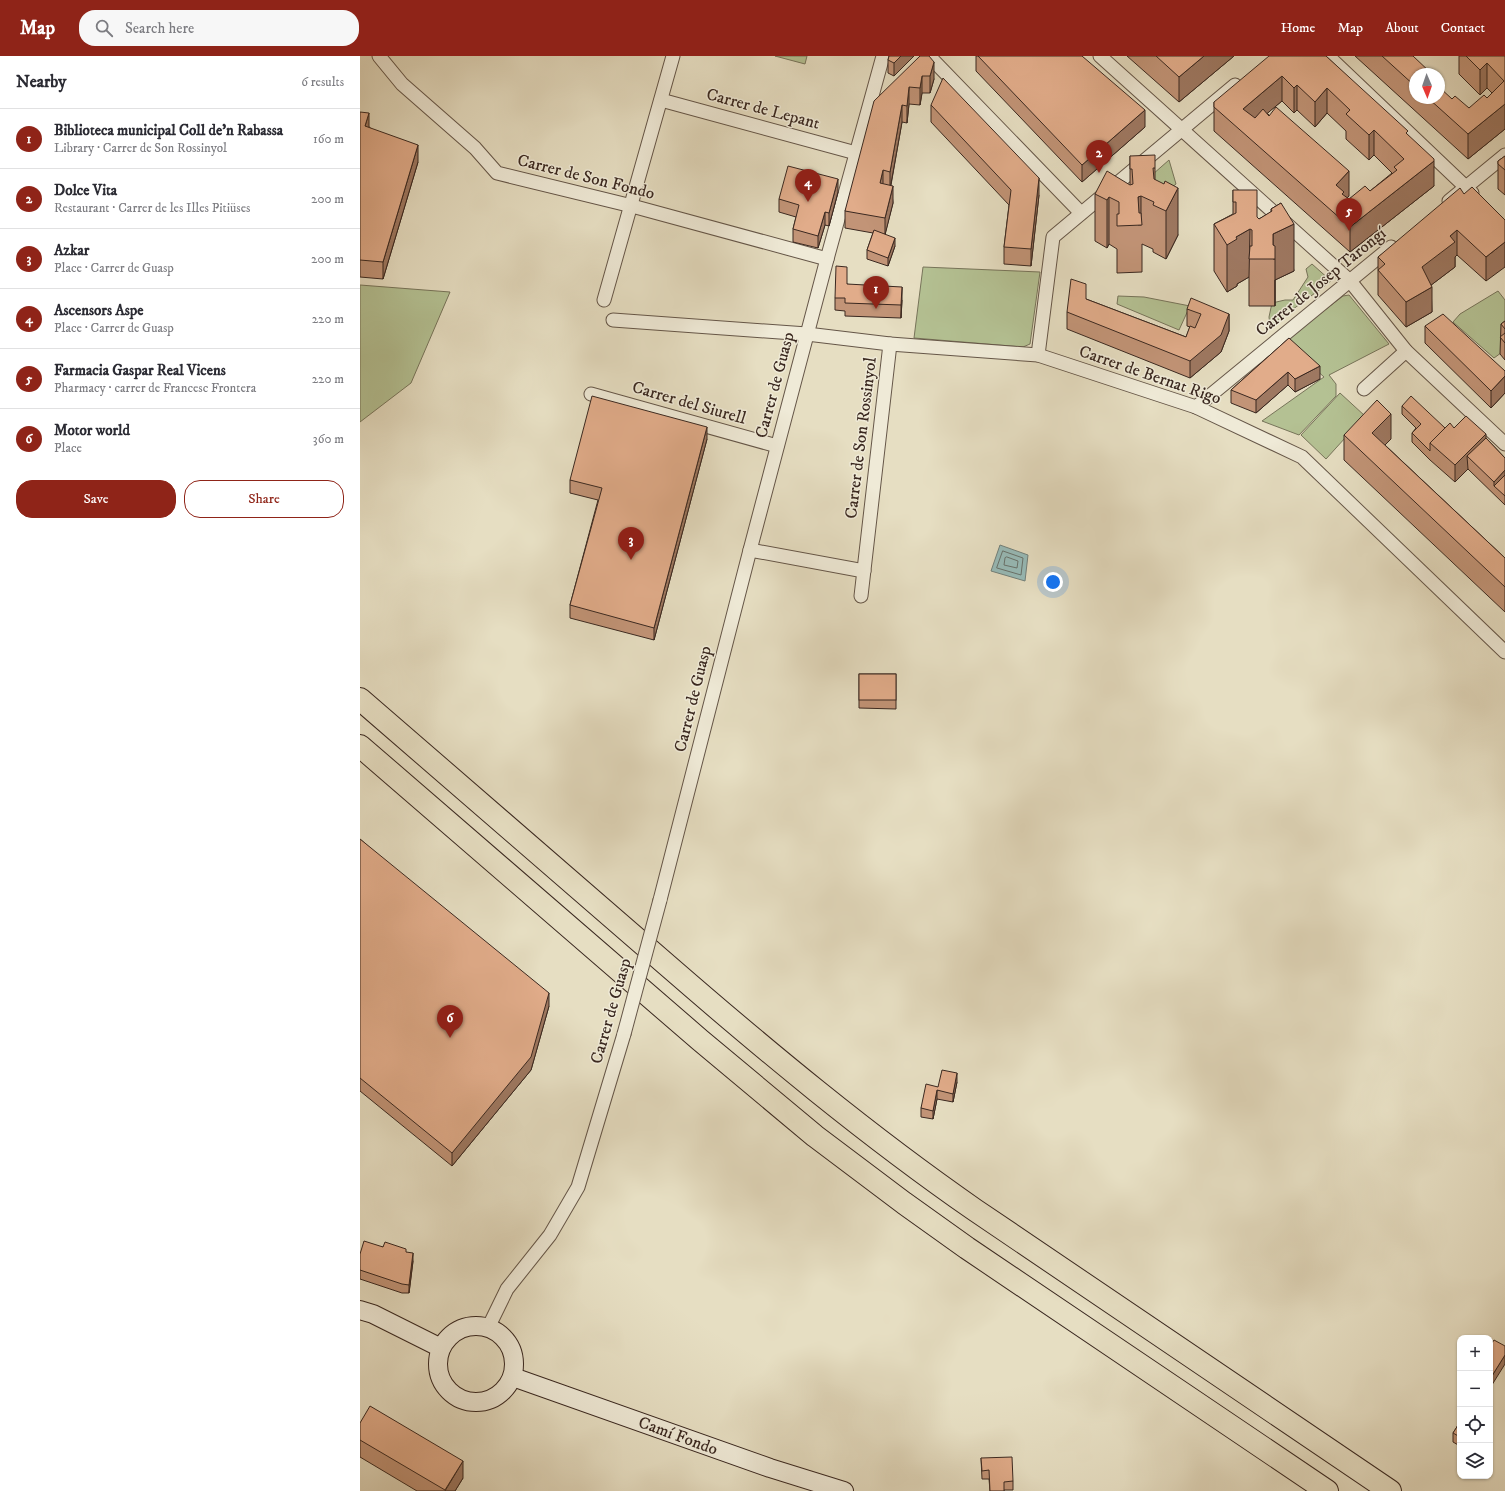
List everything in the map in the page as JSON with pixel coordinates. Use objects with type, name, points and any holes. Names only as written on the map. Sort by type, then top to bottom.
[{"type":"highway","points":[[360,699],[725,1016],[864,1130],[975,1210],[1390,1491]]},
{"type":"highway","points":[[360,746],[762,1093],[827,1145],[904,1203],[998,1269],[1327,1491]]},
{"type":"street","name":"Carrer de Son Fondo","points":[[379,56],[402,84],[475,148],[497,173],[632,206],[827,259]]},
{"type":"street","points":[[604,300],[632,206],[673,56]]},
{"type":"street","name":"Carrer de Guasp","points":[[488,1328],[507,1289],[550,1235],[578,1187],[624,1034],[777,446],[883,56]]},
{"type":"street","points":[[1100,56],[1350,281],[1406,351],[1505,444]]},
{"type":"street","points":[[1328,56],[1482,203]]},
{"type":"street","points":[[926,58],[1081,213]]},
{"type":"street","points":[[1038,355],[1053,237],[1247,75]]},
{"type":"street","points":[[868,113],[884,97]]},
{"type":"street","name":"Carrer de Lepant","points":[[661,100],[856,153]]},
{"type":"street","points":[[1441,207],[1505,154]]},
{"type":"street","name":"Carrer de Josep Tarongí","points":[[1196,407],[1399,241]]},
{"type":"street","name":"Carrer de Son Rossinyol","points":[[613,320],[807,334],[890,344],[861,596]]},
{"type":"street","name":"Carrer de Bernat Rigo","points":[[890,344],[1038,355],[1196,407],[1302,457],[1505,652]]},
{"type":"street","points":[[1364,389],[1406,351]]},
{"type":"street","name":"Carrer del Siurell","points":[[592,394],[777,446]]},
{"type":"street","points":[[750,550],[864,571]]},
{"type":"street","points":[[360,1310],[373,1314],[441,1348]]},
{"type":"street","points":[[477,1326],[488,1328],[499,1333],[507,1342],[513,1353],[515,1365],[513,1377],[507,1387],[499,1395],[490,1400],[478,1402],[467,1401],[457,1397],[448,1390],[442,1381],[438,1364],[441,1348],[456,1332],[466,1327],[477,1326]]},
{"type":"street","name":"Camí Fondo","points":[[513,1377],[770,1468],[844,1491]]},
{"type":"green space","points":[[775,56],[807,56],[805,64]]},
{"type":"green space","points":[[1169,160],[1176,184],[1161,196],[1128,196]]},
{"type":"green space","points":[[1312,264],[1330,280],[1330,282],[1270,326],[1269,317],[1272,303],[1293,300],[1308,277],[1306,269]]},
{"type":"green space","points":[[923,267],[1040,272],[1030,344],[1023,347],[914,338]]},
{"type":"green space","points":[[360,285],[450,292],[411,383],[360,422]]},
{"type":"green space","points":[[1498,291],[1505,300],[1505,350],[1494,358],[1453,322],[1460,314]]},
{"type":"green space","points":[[1349,295],[1389,344],[1329,375],[1336,384],[1336,396],[1299,435],[1262,421],[1324,377],[1284,341],[1343,296]]},
{"type":"green space","points":[[1118,296],[1144,297],[1190,306],[1179,330],[1117,304]]},
{"type":"green space","points":[[1340,393],[1365,416],[1326,459],[1301,435]]},
{"type":"water","points":[[1000,545],[1028,555],[1025,581],[991,571]]},
{"type":"building","points":[[889,56],[901,56],[894,63],[888,60]]},
{"type":"building","points":[[920,56],[929,56],[934,62],[930,76],[922,76],[920,88],[909,87],[907,106],[902,105],[890,172],[883,170],[880,183],[893,186],[885,218],[845,211],[874,101]]},
{"type":"building","points":[[978,56],[1082,56],[1145,110],[1082,165]]},
{"type":"building","points":[[1156,56],[1204,56],[1179,77]]},
{"type":"building","points":[[1269,56],[1326,56],[1408,131],[1406,133],[1434,159],[1434,161],[1350,227],[1214,107],[1214,102]],"holes":[[[1282,76],[1294,88],[1297,85],[1315,102],[1327,88],[1350,110],[1346,114],[1369,135],[1374,130],[1404,159],[1394,167],[1397,170],[1370,191],[1365,186],[1349,199],[1342,194],[1344,192],[1336,185],[1349,171],[1276,107],[1269,116],[1263,109],[1255,118],[1243,109]]]},
{"type":"building","points":[[1382,56],[1413,56],[1426,68],[1409,68],[1409,81]]},
{"type":"building","points":[[1466,56],[1505,56],[1505,104],[1468,134],[1435,104],[1445,104],[1445,93],[1452,99],[1455,96],[1469,108],[1484,95],[1487,98],[1504,81],[1487,63],[1480,70]]},
{"type":"building","points":[[943,78],[1039,178],[1031,249],[1004,247],[1011,190],[931,105]]},
{"type":"building","points":[[360,112],[369,113],[365,126],[418,145],[383,262],[360,260]]},
{"type":"building","points":[[1155,155],[1155,168],[1153,168],[1154,179],[1164,184],[1165,181],[1178,188],[1166,211],[1153,205],[1154,202],[1141,196],[1138,197],[1139,213],[1141,213],[1142,225],[1117,226],[1119,202],[1109,197],[1107,200],[1095,194],[1107,171],[1130,185],[1133,184],[1132,169],[1130,169],[1130,156]]},
{"type":"building","points":[[1505,156],[1505,170],[1498,164],[1498,161]]},
{"type":"building","points":[[788,166],[838,179],[829,213],[825,212],[818,236],[793,229],[799,205],[779,199]]},
{"type":"building","points":[[1472,187],[1505,220],[1505,242],[1486,257],[1457,230],[1450,236],[1455,242],[1422,267],[1432,287],[1406,302],[1378,270],[1385,264],[1378,257],[1460,188],[1464,194]]},
{"type":"building","points":[[1233,190],[1257,190],[1257,217],[1259,219],[1281,203],[1294,224],[1273,234],[1275,259],[1249,259],[1250,246],[1252,246],[1252,230],[1250,229],[1236,237],[1237,239],[1227,245],[1214,224],[1236,213],[1236,202],[1233,202]]},
{"type":"building","points":[[874,230],[895,238],[888,258],[867,250]]},
{"type":"building","points":[[836,266],[847,267],[847,284],[902,287],[901,305],[845,303],[845,298],[835,298]]},
{"type":"building","points":[[1071,279],[1086,284],[1086,299],[1186,337],[1190,326],[1195,328],[1201,314],[1187,309],[1191,298],[1229,314],[1221,335],[1190,361],[1067,312]]},
{"type":"building","points":[[1443,314],[1505,371],[1505,376],[1491,391],[1425,326]]},
{"type":"building","points":[[1505,321],[1505,329],[1501,324]]},
{"type":"building","points":[[1505,333],[1505,343],[1500,337]]},
{"type":"building","points":[[1289,338],[1320,366],[1295,379],[1288,372],[1256,400],[1231,390]]},
{"type":"building","points":[[592,396],[707,427],[654,628],[570,605],[602,488],[570,480]]},
{"type":"building","points":[[1411,396],[1445,428],[1430,443],[1430,451],[1412,433],[1421,424],[1402,406]]},
{"type":"building","points":[[1377,400],[1391,414],[1372,433],[1505,558],[1505,587],[1344,435]]},
{"type":"building","points":[[1466,416],[1486,434],[1455,465],[1430,443],[1450,423],[1454,428]]},
{"type":"building","points":[[1486,438],[1505,458],[1505,470],[1494,482],[1467,456]]},
{"type":"building","points":[[1505,475],[1505,496],[1494,486]]},
{"type":"building","points":[[859,674],[896,674],[896,700],[859,700]]},
{"type":"building","points":[[360,839],[549,993],[531,1057],[452,1153],[360,1078]]},
{"type":"building","points":[[942,1070],[957,1073],[953,1094],[937,1090],[933,1111],[921,1108],[926,1084],[938,1087]]},
{"type":"building","points":[[364,1241],[383,1247],[385,1242],[406,1249],[406,1252],[413,1253],[409,1285],[360,1270],[360,1254]]},
{"type":"building","points":[[1494,1340],[1505,1346],[1505,1355],[1493,1374],[1493,1371]]},
{"type":"building","points":[[370,1406],[463,1461],[445,1490],[360,1440],[360,1423]]},
{"type":"building","points":[[1457,1427],[1457,1435],[1453,1433]]},
{"type":"building","points":[[1012,1457],[1013,1481],[1004,1482],[1004,1491],[990,1491],[989,1470],[982,1471],[981,1458]]},
{"type":"place","name":"Dolce Vita","points":[[1099,173]]},
{"type":"place","name":"Ascensors Aspe","points":[[808,202]]},
{"type":"place","name":"Farmacia Gaspar Real Vicens","points":[[1349,231]]},
{"type":"place","name":"Biblioteca municipal Coll de'n Rabassa","points":[[876,309]]},
{"type":"place","name":"Azkar","points":[[631,560]]},
{"type":"place","name":"Motor world","points":[[450,1038]]}]
